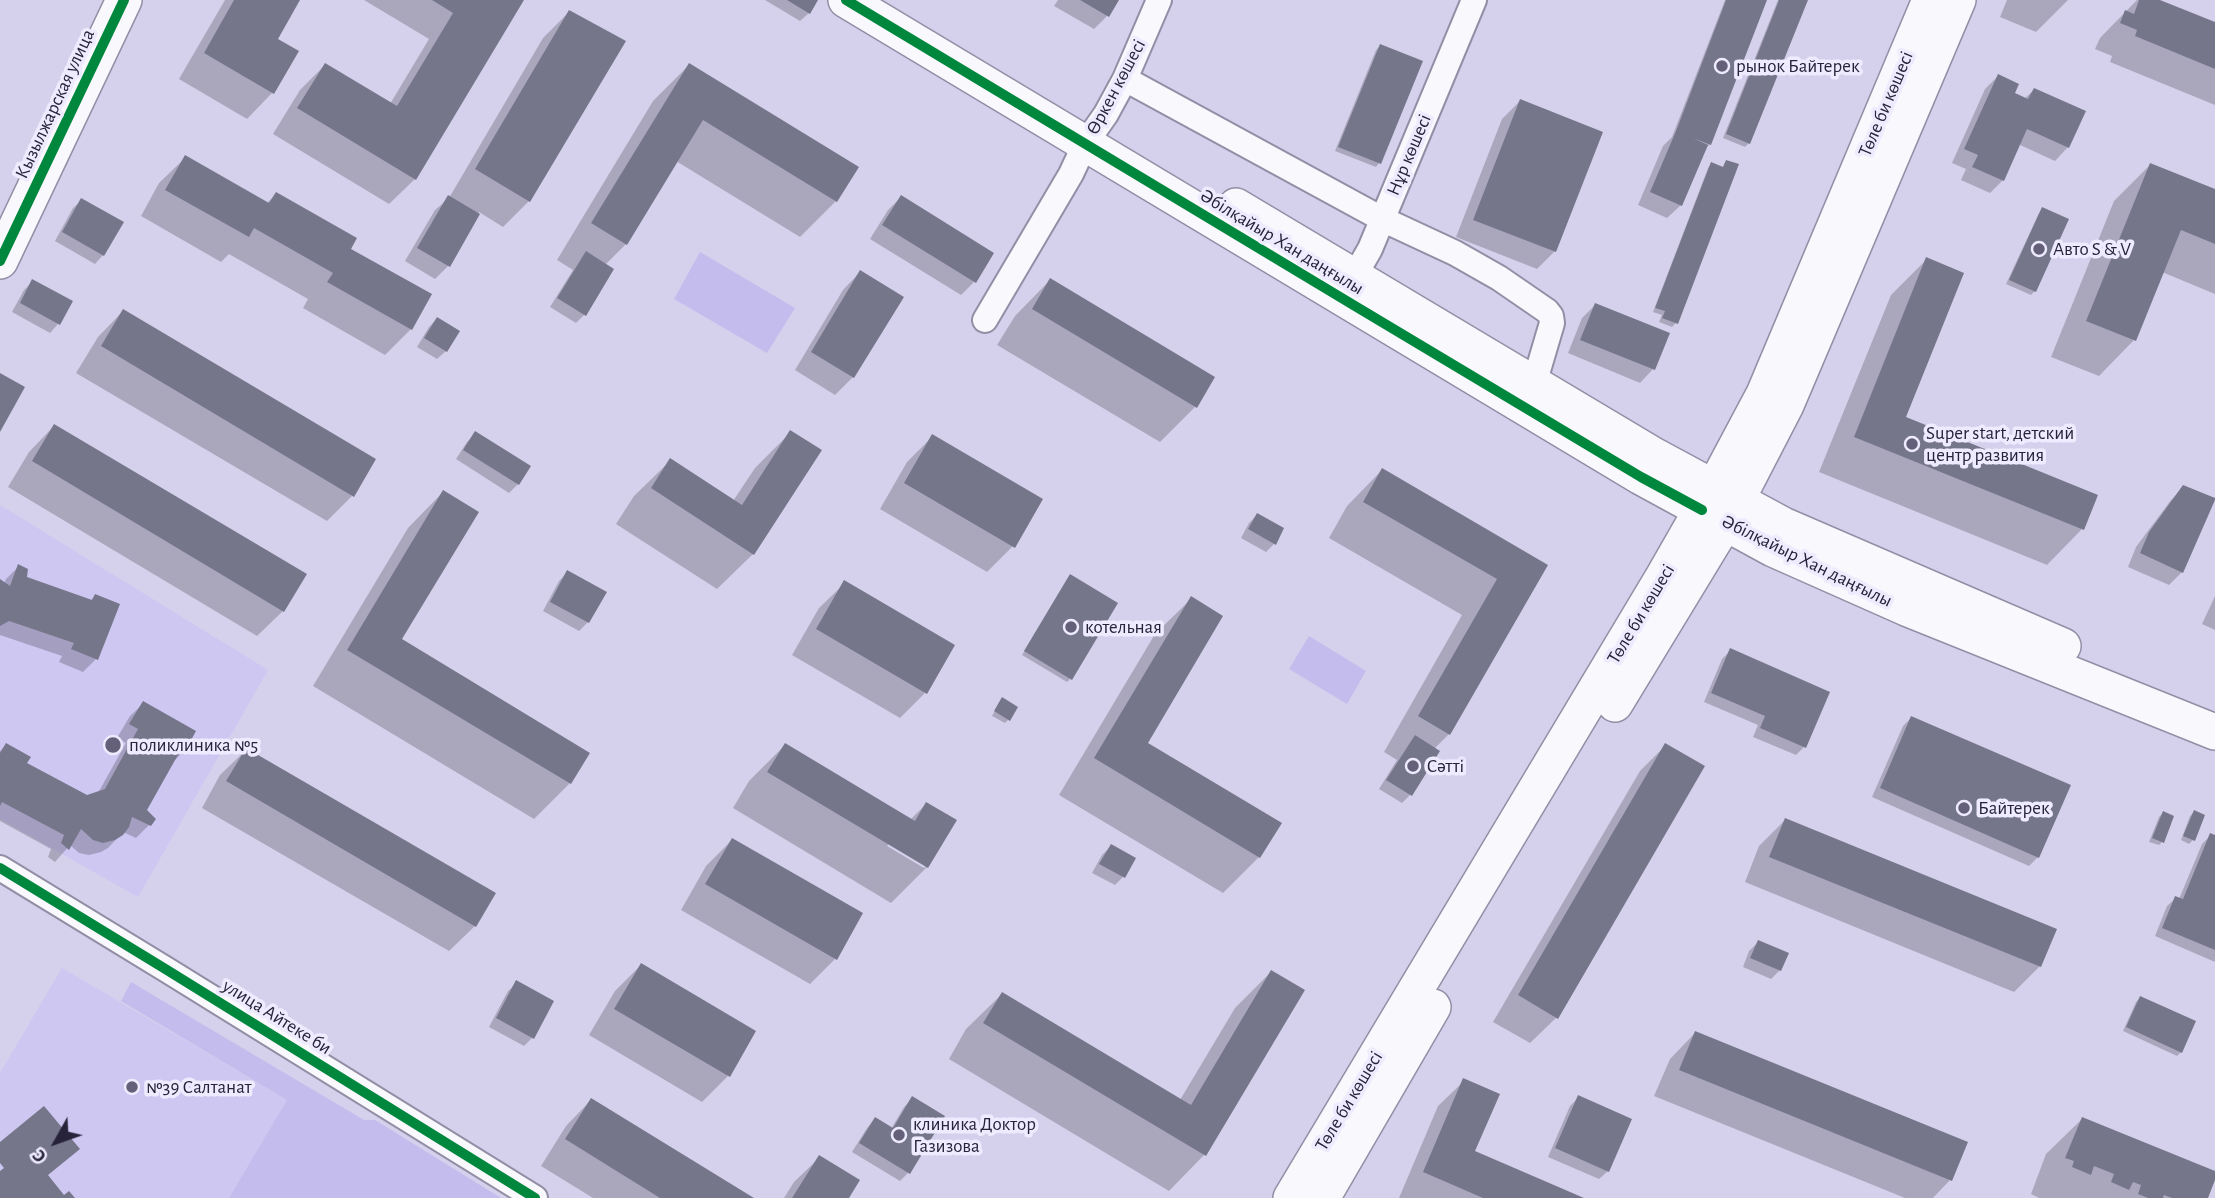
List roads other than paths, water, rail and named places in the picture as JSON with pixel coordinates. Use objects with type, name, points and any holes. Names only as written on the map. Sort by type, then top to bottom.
[{"type":"main road","name":"Кызылжарская улица","points":[[0,261],[124,0]]},
{"type":"main road","name":"Әбілқайыр Хан даңғылы","points":[[846,0],[1085,147],[1534,384],[1655,456],[1773,549],[1906,608],[2215,732]]},
{"type":"main road","name":"Әбілқайыр Хан даңғылы","points":[[891,0],[1085,147]]},
{"type":"main road","name":"Төле би көшесі","points":[[1322,1198],[1719,505],[1930,0]]},
{"type":"main road","name":"Төле би көшесі","points":[[1291,1198],[1719,505],[1786,405],[1958,0]]},
{"type":"main road","name":"Әбілқайыр Хан даңғылы","points":[[1338,282],[1630,470],[1719,505],[1783,525],[2215,708]]},
{"type":"street","name":"Өркен көшесі","points":[[985,320],[1125,79],[1159,0]]},
{"type":"street","name":"Нұр көшесі","points":[[1338,282],[1370,248],[1474,0]]},
{"type":"street","points":[[1125,79],[1382,219],[1455,253],[1499,278],[1547,311],[1552,323],[1534,384]]},
{"type":"street","name":"улица Айтеке би","points":[[0,868],[535,1198]]},
{"type":"place","name":"рынок Байтерек","points":[[1722,66]]},
{"type":"place","name":"Авто S & V","points":[[2039,249]]},
{"type":"place","name":"Super start, детский центр развития","points":[[1912,444]]},
{"type":"place","name":"котельная","points":[[1071,627]]},
{"type":"place","name":"поликлиника №5","points":[[113,745]]},
{"type":"place","name":"Cәтті","points":[[1413,766]]},
{"type":"place","name":"Байтерек","points":[[1964,808]]},
{"type":"place","name":"№39 Салтанат","points":[[132,1087]]},
{"type":"place","name":"клиника Доктор Газизова","points":[[899,1135]]}]
